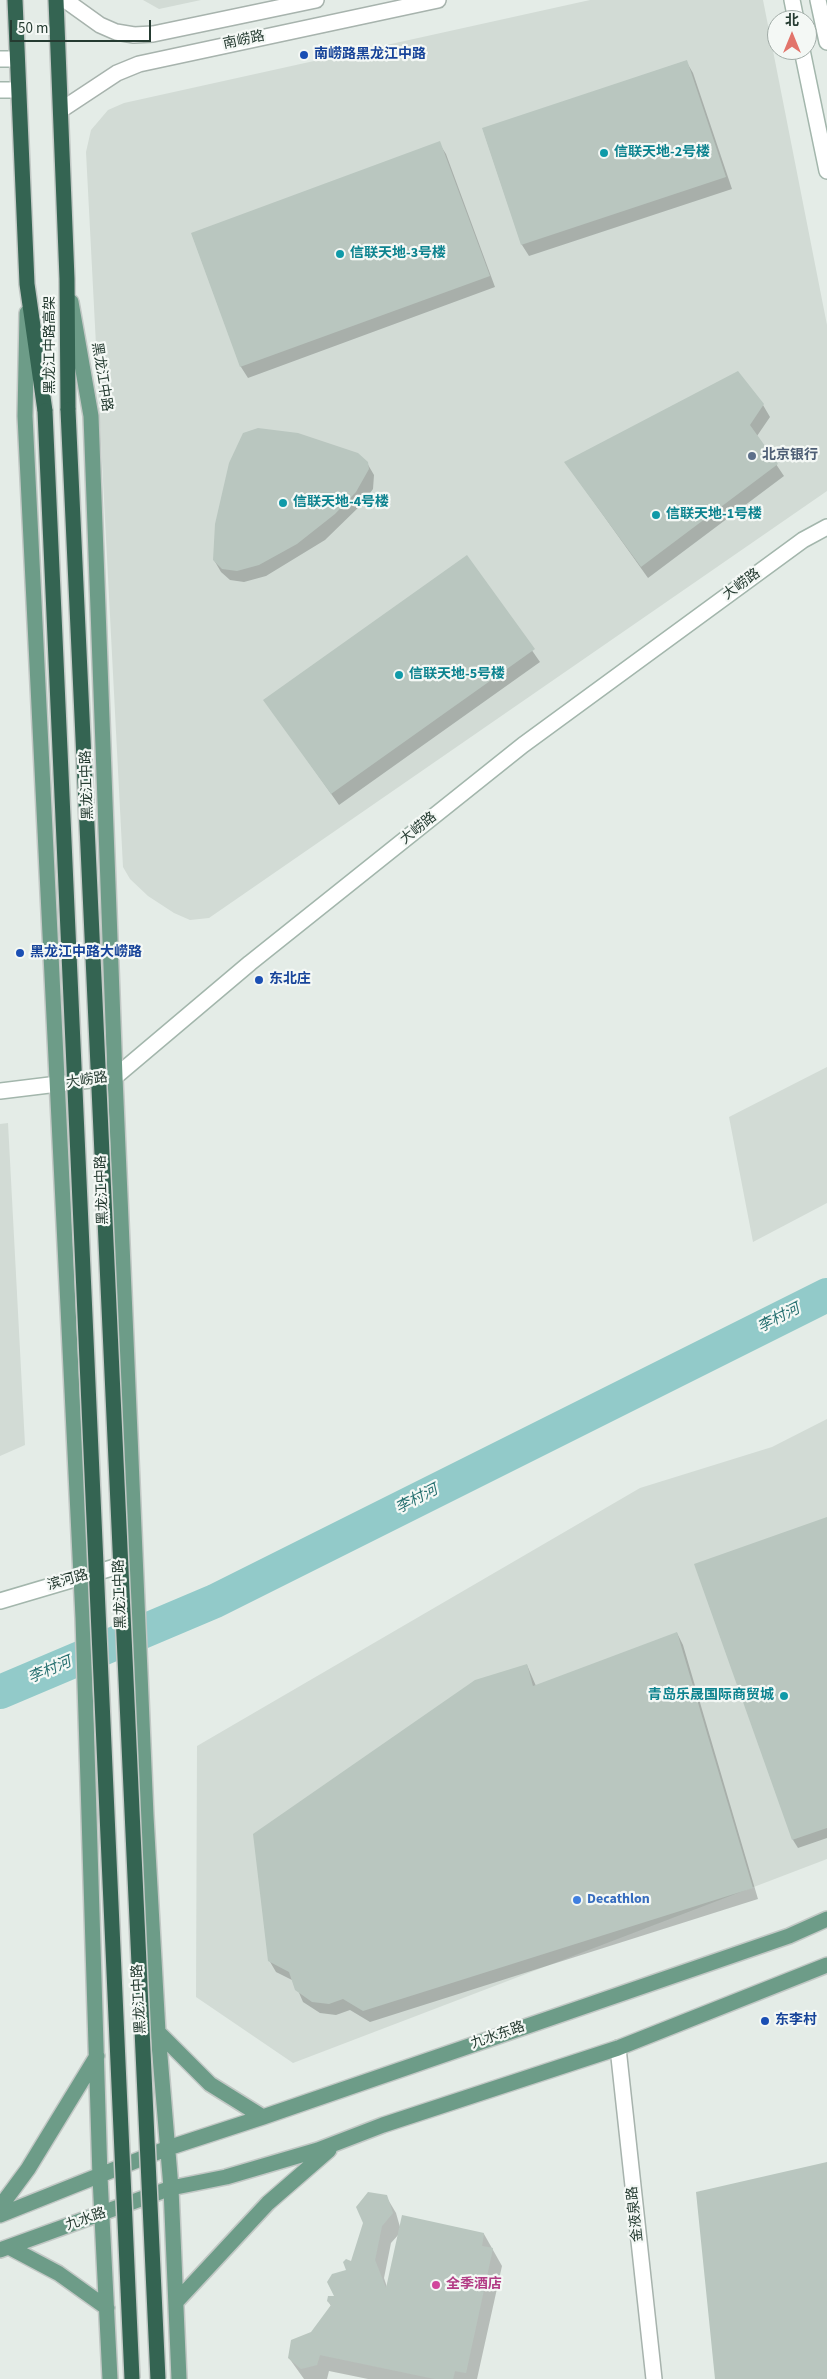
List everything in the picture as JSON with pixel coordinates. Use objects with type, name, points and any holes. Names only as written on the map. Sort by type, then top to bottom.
[{"type":"highway","points":[[15,0],[28,284]]},
{"type":"highway","name":"黑龙江中路","points":[[56,0],[68,279]]},
{"type":"highway","name":"黑龙江中路高架","points":[[68,279],[68,410]]},
{"type":"highway","name":"黑龙江中路高架","points":[[28,284],[45,412]]},
{"type":"highway","name":"黑龙江中路","points":[[68,410],[158,2379]]},
{"type":"highway","name":"黑龙江中路","points":[[45,412],[132,2379]]},
{"type":"main road","name":"黑龙江中路","points":[[68,279],[91,416],[115,1077],[146,1816],[158,2032],[171,2188],[179,2379]]},
{"type":"main road","points":[[28,284],[25,416],[83,1618],[100,2176],[110,2379]]},
{"type":"main road","name":"九水东路","points":[[168,2148],[264,2117],[788,1936],[827,1919]]},
{"type":"main road","points":[[171,2188],[226,2177],[337,2143],[383,2125],[618,2048],[827,1965]]},
{"type":"main road","points":[[158,2032],[210,2084],[264,2117]]},
{"type":"main road","points":[[0,2207],[28,2169],[97,2056]]},
{"type":"main road","points":[[176,2302],[268,2203],[337,2143]]},
{"type":"main road","points":[[0,2215],[168,2148]]},
{"type":"main road","name":"九水路","points":[[5,2248],[171,2188]]},
{"type":"main road","points":[[5,2248],[58,2273],[107,2308]]},
{"type":"street","name":"南崂路","points":[[65,0],[100,25],[116,32],[134,36],[154,34],[316,0]]},
{"type":"street","name":"南崂路","points":[[61,110],[117,73],[140,64],[438,0]]},
{"type":"street","points":[[818,0],[827,42]]},
{"type":"street","points":[[0,59],[17,59]]},
{"type":"street","points":[[804,60],[827,170]]},
{"type":"street","points":[[0,90],[18,90]]},
{"type":"street","name":"大崂路","points":[[0,1092],[115,1077],[244,969],[523,746],[803,540],[827,528]]},
{"type":"street","name":"滨河路","points":[[0,1601],[136,1561]]},
{"type":"street","name":"金液泉路","points":[[618,2048],[654,2379]]},
{"type":"shaded area","points":[[143,0],[201,0],[159,9]]},
{"type":"shaded area","points":[[590,0],[763,0],[767,20],[767,60],[775,60],[827,325],[827,491],[209,918],[190,920],[174,913],[148,896],[130,879],[123,867],[86,152],[91,130],[108,110],[124,103]]},
{"type":"shaded area","points":[[827,1067],[827,1203],[753,1242],[729,1117]]},
{"type":"shaded area","points":[[8,1123],[25,1445],[0,1456],[0,1124]]},
{"type":"shaded area","points":[[827,1419],[827,1859],[293,2063],[196,1997],[197,1746],[640,1488],[772,1447]]},
{"type":"building","name":"信联天地-2号楼","points":[[687,60],[726,177],[521,245],[482,128]]},
{"type":"building","name":"信联天地-3号楼","points":[[440,141],[490,276],[240,367],[191,233]]},
{"type":"building","name":"信联天地-1号楼","points":[[738,371],[764,404],[750,425],[778,464],[641,567],[564,462]]},
{"type":"building","name":"信联天地-4号楼","points":[[258,428],[298,433],[358,453],[368,462],[369,469],[356,492],[335,514],[297,544],[259,565],[237,571],[222,569],[213,560],[215,524],[229,463],[243,433]]},
{"type":"building","name":"信联天地-5号楼","points":[[467,555],[535,649],[331,794],[263,700]]},
{"type":"building","name":"青岛乐晟国际商贸城","points":[[827,1517],[827,1828],[792,1840],[694,1564]]},
{"type":"building","points":[[677,1632],[753,1888],[363,2011],[343,1999],[329,2004],[312,2002],[295,1990],[289,1972],[268,1961],[253,1834],[475,1680],[527,1664],[533,1686]]},
{"type":"building","points":[[827,2162],[827,2379],[715,2379],[696,2192]]},
{"type":"building","name":"全季酒店","points":[[368,2192],[387,2195],[393,2213],[382,2226],[375,2260],[386,2288],[402,2215],[484,2233],[482,2246],[493,2248],[466,2373],[455,2371],[453,2379],[435,2379],[320,2355],[317,2365],[301,2369],[288,2358],[291,2340],[311,2332],[331,2305],[327,2301],[328,2296],[334,2296],[327,2282],[332,2274],[346,2270],[343,2262],[346,2259],[351,2261],[363,2223],[356,2207]]},
{"type":"waterway","name":"李村河","points":[[0,1692],[215,1601],[827,1295]]},
{"type":"place","name":"南崂路黑龙江中路","points":[[304,55]]},
{"type":"place","name":"信联天地-2号楼","points":[[604,153]]},
{"type":"place","name":"信联天地-3号楼","points":[[340,254]]},
{"type":"place","name":"北京银行","points":[[752,456]]},
{"type":"place","name":"信联天地-4号楼","points":[[283,503]]},
{"type":"place","name":"信联天地-1号楼","points":[[656,515]]},
{"type":"place","name":"信联天地-5号楼","points":[[399,675]]},
{"type":"place","name":"黑龙江中路大崂路","points":[[20,953]]},
{"type":"place","name":"东北庄","points":[[259,980]]},
{"type":"place","name":"青岛乐晟国际商贸城","points":[[784,1696]]},
{"type":"place","name":"Decathlon","points":[[577,1900]]},
{"type":"place","name":"东李村","points":[[765,2021]]},
{"type":"place","name":"全季酒店","points":[[436,2285]]}]
